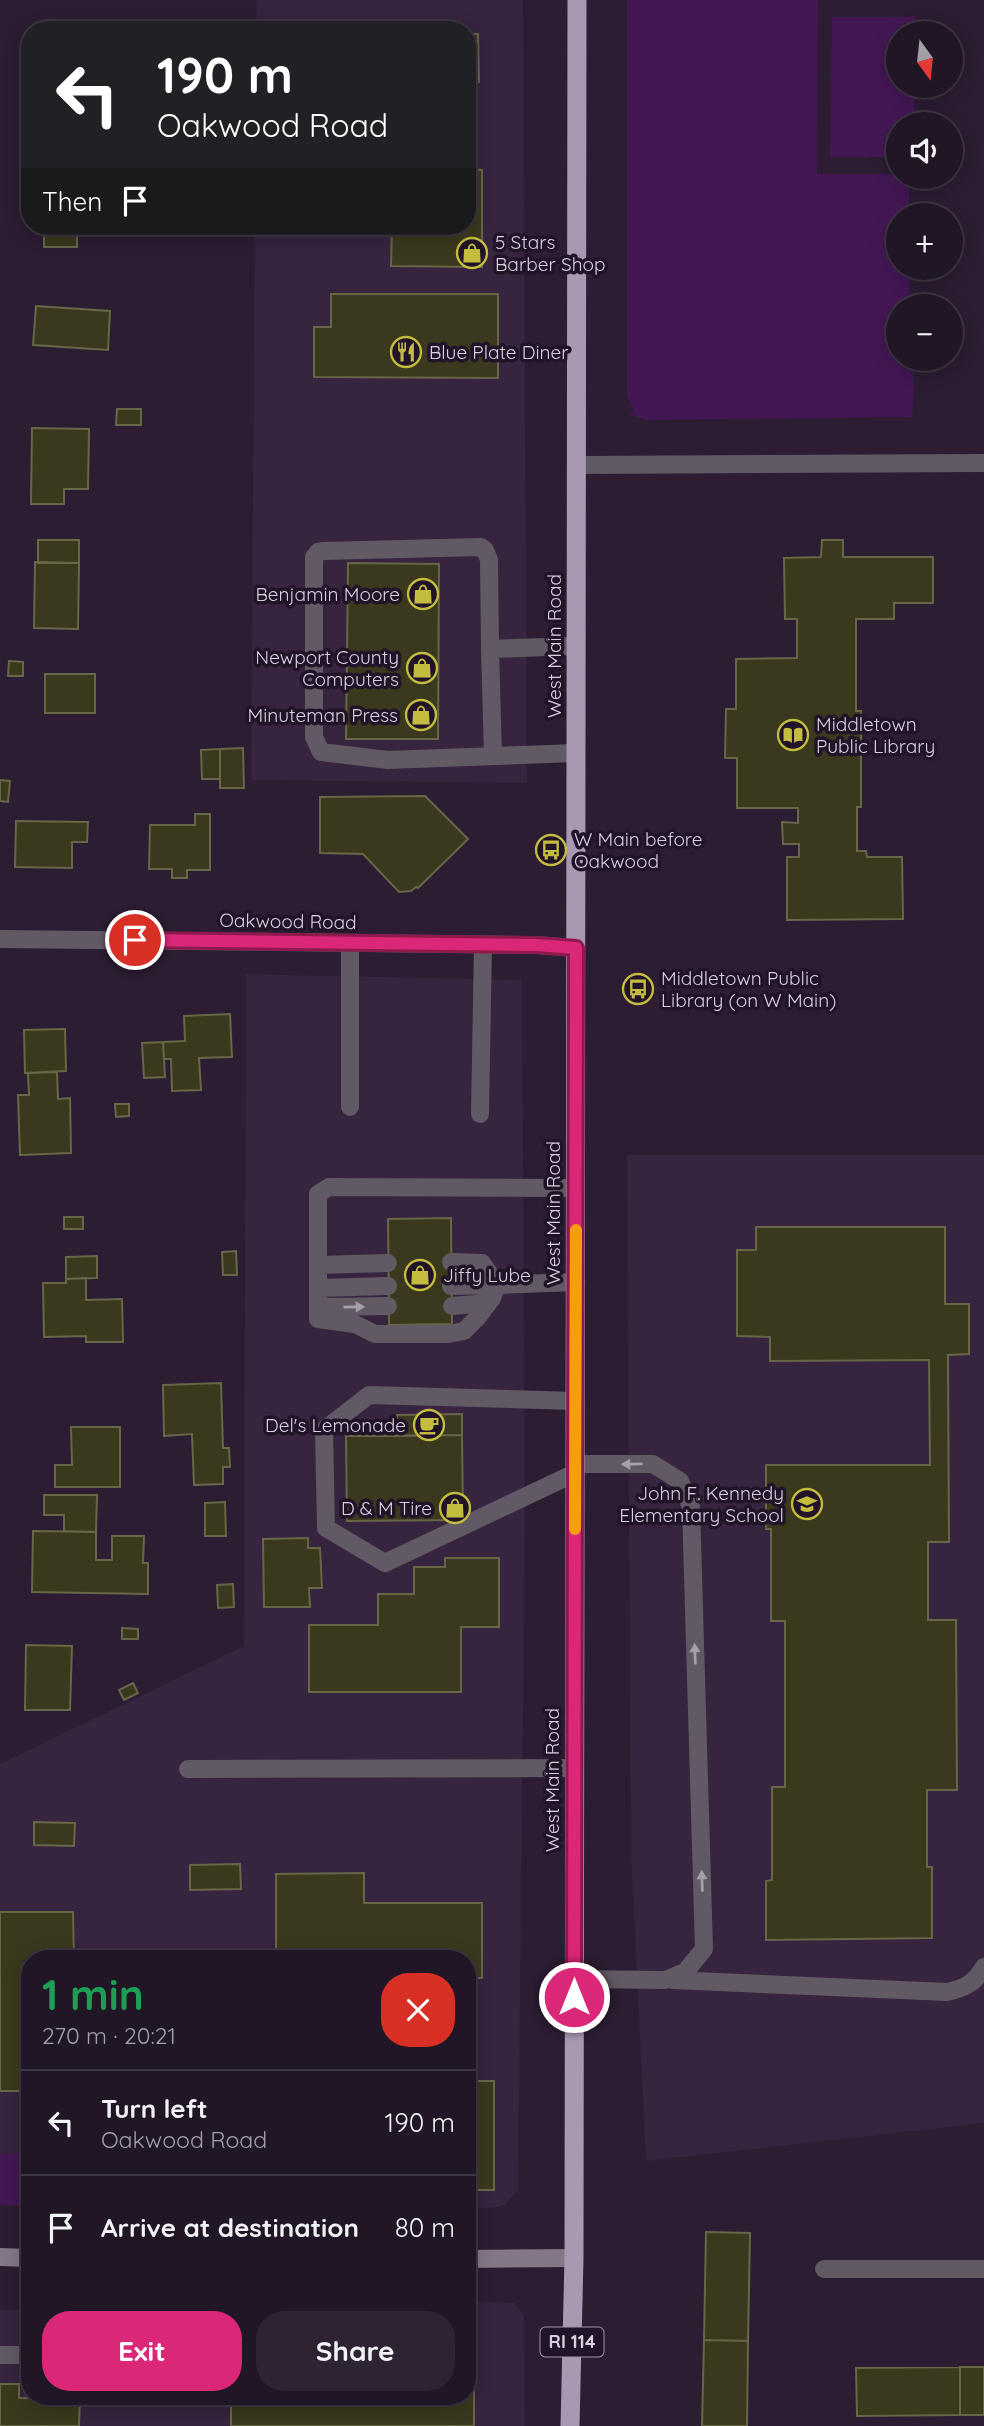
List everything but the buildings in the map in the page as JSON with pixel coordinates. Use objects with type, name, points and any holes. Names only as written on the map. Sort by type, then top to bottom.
[{"type":"highway","name":"West Main Road","points":[[570,2426],[574,2258],[578,0]]},
{"type":"main road","points":[[0,2257],[21,2258]]},
{"type":"main road","points":[[476,2259],[574,2258]]},
{"type":"street","points":[[577,465],[984,463]]},
{"type":"street","points":[[493,756],[489,561],[485,550],[481,547],[318,552],[314,557],[314,737],[321,752],[388,760],[576,753]]},
{"type":"street","points":[[490,649],[576,646]]},
{"type":"street","name":"Oakwood Road","points":[[0,939],[576,948]]},
{"type":"street","points":[[350,943],[350,1107]]},
{"type":"street","points":[[480,1114],[483,945]]},
{"type":"street","points":[[497,1285],[488,1303],[464,1331],[448,1334],[375,1334],[355,1324],[318,1319],[318,1194],[329,1187],[576,1188]]},
{"type":"street","points":[[451,1262],[482,1263],[497,1285]]},
{"type":"street","points":[[319,1265],[388,1264]]},
{"type":"street","points":[[451,1286],[576,1282]]},
{"type":"street","points":[[319,1288],[388,1286]]},
{"type":"street","points":[[452,1306],[488,1303]]},
{"type":"street","points":[[319,1307],[388,1306]]},
{"type":"street","points":[[575,1401],[369,1395],[324,1430],[326,1528],[385,1563],[575,1469],[653,1464],[680,1481],[691,1507],[704,1949],[685,1972],[664,1980]]},
{"type":"street","points":[[188,1769],[575,1768]]},
{"type":"street","points":[[574,1979],[664,1980],[947,1992],[964,1989],[978,1979],[984,1967]]},
{"type":"street","points":[[824,2269],[984,2269]]},
{"type":"street","points":[[0,2355],[21,2355]]},
{"type":"shaded area","points":[[257,0],[523,0],[527,783],[251,780],[255,235],[476,235],[476,21],[256,21]]},
{"type":"shaded area","points":[[627,0],[818,0],[817,174],[886,174],[886,189],[909,189],[909,203],[886,203],[886,280],[909,280],[910,294],[886,294],[886,371],[913,371],[912,417],[647,420],[630,415],[634,409],[627,397]]},
{"type":"shaded area","points":[[832,17],[915,17],[915,21],[886,21],[886,98],[914,98],[914,112],[886,112],[886,157],[830,157]]},
{"type":"shaded area","points":[[246,974],[522,980],[525,1515],[518,2190],[506,2204],[476,2208],[476,1950],[21,1950],[21,2206],[0,2205],[0,1764],[244,1646]]},
{"type":"shaded area","name":"John F. Kennedy Elementary School","points":[[627,1155],[984,1155],[984,2123],[646,2161],[631,1853]]},
{"type":"shaded area","points":[[0,2154],[21,2154],[21,2206],[0,2205]]},
{"type":"shaded area","points":[[476,2303],[515,2303],[524,2316],[525,2426],[0,2426],[0,2310],[21,2310],[21,2405],[476,2405]]},
{"type":"slow traffic","points":[[575,1529],[576,1230]]},
{"type":"place","name":"5 Stars Barber Shop","points":[[472,253]]},
{"type":"place","name":"Blue Plate Diner","points":[[406,352]]},
{"type":"place","name":"Benjamin Moore","points":[[423,594]]},
{"type":"place","name":"Newport County Computers","points":[[422,668]]},
{"type":"place","name":"Minuteman Press","points":[[421,715]]},
{"type":"place","name":"Middletown Public Library","points":[[793,735]]},
{"type":"place","name":"W Main before Oakwood","points":[[551,850]]},
{"type":"place","name":"Middletown Public Library (on W Main)","points":[[638,989]]},
{"type":"place","name":"Jiffy Lube","points":[[420,1275]]},
{"type":"place","name":"Del's Lemonade","points":[[429,1425]]},
{"type":"place","name":"John F. Kennedy Elementary School","points":[[807,1504]]},
{"type":"place","name":"D & M Tire","points":[[455,1508]]},
{"type":"route","points":[[135,940],[536,945],[576,948],[574,1997]]}]
